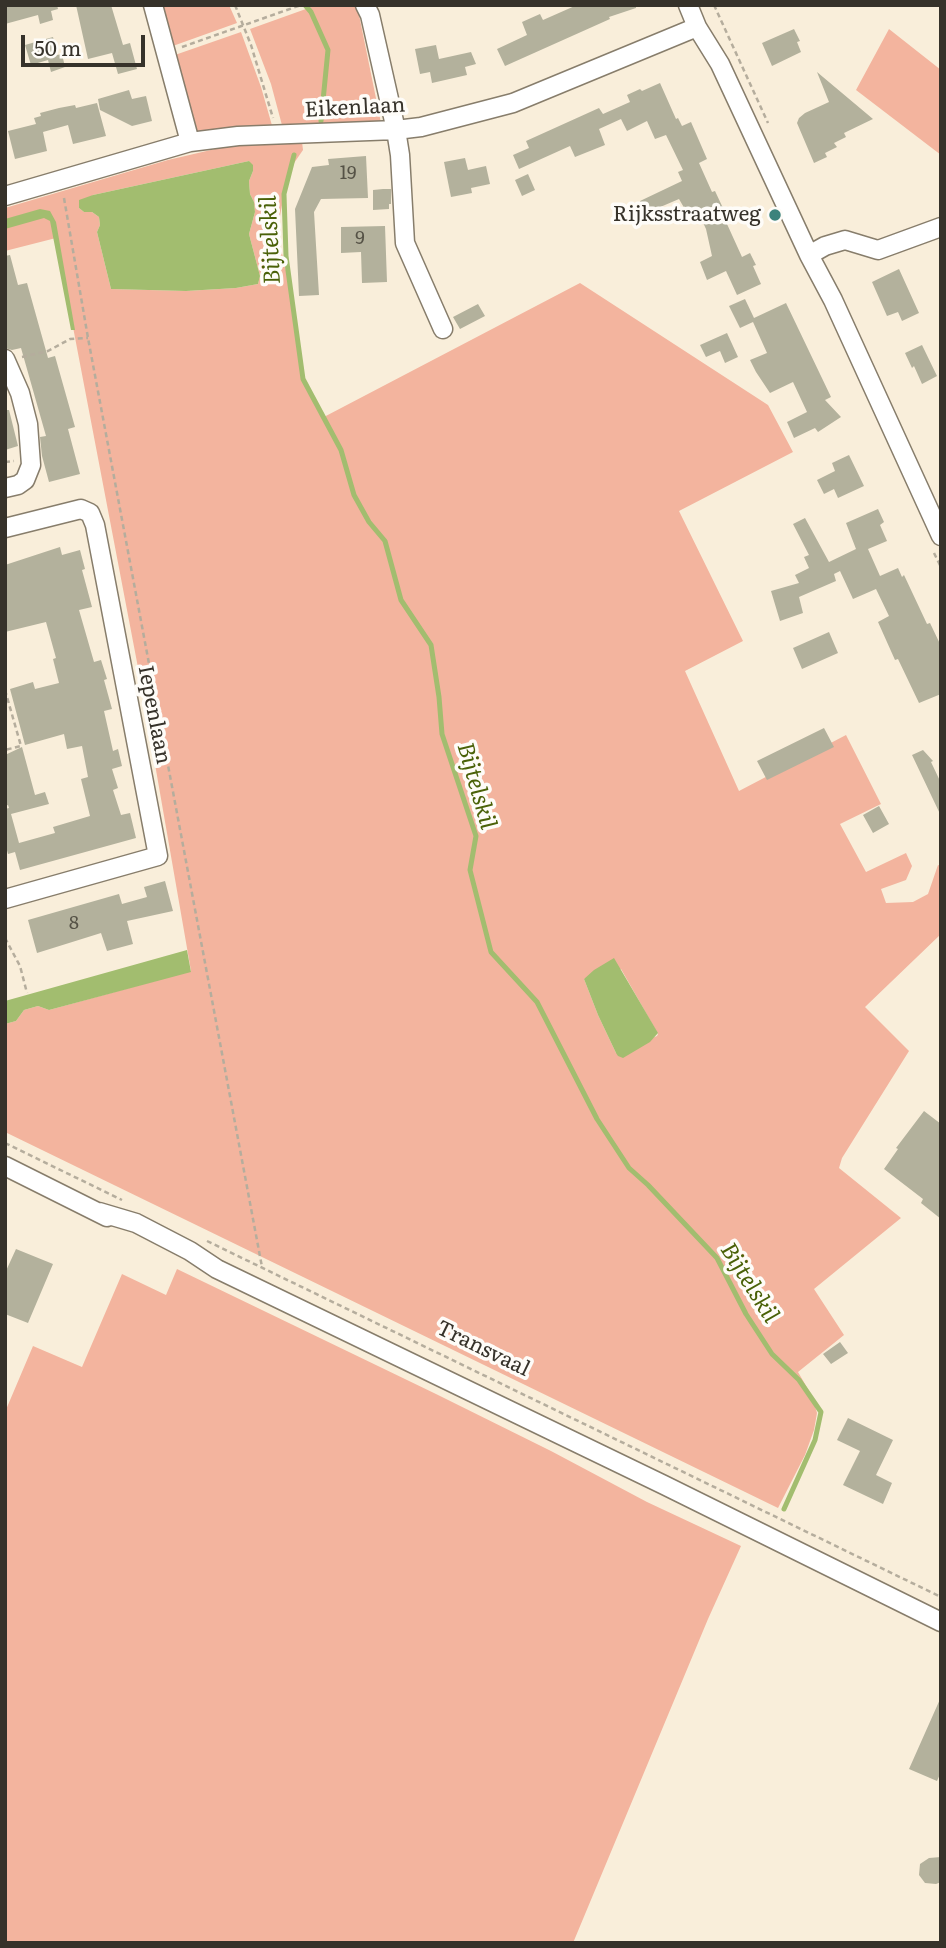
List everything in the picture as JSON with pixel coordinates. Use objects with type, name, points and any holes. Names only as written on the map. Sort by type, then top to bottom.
[{"type":"street","points":[[153,5],[190,142]]},
{"type":"street","points":[[365,5],[370,15],[396,130],[405,243],[443,329]]},
{"type":"street","points":[[688,5],[720,64],[809,255],[833,300],[941,536]]},
{"type":"street","name":"Eikenlaan","points":[[5,196],[190,142],[238,136],[421,127],[513,103],[698,27]]},
{"type":"street","points":[[809,255],[845,240],[878,250],[941,227]]},
{"type":"street","points":[[5,488],[25,480],[31,465],[28,425],[20,393],[6,360]]},
{"type":"street","name":"Iepenlaan","points":[[5,527],[82,509],[90,513],[95,525],[159,856],[5,899]]},
{"type":"street","name":"Transvaal","points":[[5,1166],[99,1212],[129,1233],[183,1260],[217,1269],[941,1622]]},
{"type":"path","points":[[235,5],[251,45],[278,134]]},
{"type":"path","points":[[714,5],[725,29]]},
{"type":"path","points":[[167,52],[299,6]]},
{"type":"path","points":[[60,181],[262,1267]]},
{"type":"path","points":[[6,360],[48,351],[71,339],[88,338]]},
{"type":"path","points":[[5,690],[21,746],[5,750]]},
{"type":"path","points":[[5,937],[20,966],[27,993]]},
{"type":"path","points":[[5,1143],[125,1201]]},
{"type":"path","name":"Transvaal","points":[[200,1237],[941,1597]]},
{"type":"shaded area","points":[[159,5],[229,5],[237,23],[170,47]]},
{"type":"shaded area","points":[[317,5],[357,5],[381,123],[283,129],[271,84],[250,29]]},
{"type":"shaded area","points":[[889,29],[941,70],[941,155],[856,90]]},
{"type":"shaded area","points":[[241,32],[273,129],[195,140],[172,56]]},
{"type":"shaded area","points":[[302,142],[303,150],[292,166],[284,194],[278,227],[291,291],[300,368],[322,418],[580,283],[768,405],[793,452],[679,511],[743,641],[685,671],[739,791],[846,735],[881,804],[840,824],[866,872],[906,853],[912,866],[906,880],[881,889],[886,903],[913,902],[928,894],[938,865],[941,866],[941,934],[865,1007],[909,1051],[842,1158],[839,1168],[901,1218],[814,1289],[844,1335],[798,1372],[812,1396],[817,1413],[805,1455],[778,1508],[5,1132],[5,1024],[16,1021],[24,1010],[38,1006],[49,1010],[191,971],[140,678],[56,238],[5,251],[5,208],[168,160],[228,146]],"holes":[[[249,161],[253,171],[249,181],[250,194],[255,212],[249,234],[260,276],[258,284],[186,291],[111,289],[97,232],[99,217],[79,208],[93,195]],[[621,969],[658,1034],[616,1053],[584,979]]]},
{"type":"shaded area","points":[[249,161],[253,165],[249,181],[255,212],[249,234],[260,276],[258,284],[186,291],[111,289],[97,232],[99,217],[79,208],[79,200]]},
{"type":"shaded area","points":[[40,209],[50,211],[56,222],[75,330],[71,330],[50,221],[44,218],[5,229],[5,219]]},
{"type":"shaded area","points":[[187,950],[191,972],[49,1010],[38,1006],[24,1010],[16,1021],[5,1024],[5,1001]]},
{"type":"shaded area","points":[[614,958],[658,1033],[650,1042],[623,1058],[616,1053],[584,979]]},
{"type":"shaded area","points":[[177,1269],[741,1546],[573,1943],[5,1943],[5,1412],[33,1346],[82,1367],[122,1274],[166,1295]]},
{"type":"building","points":[[5,5],[57,5],[58,9],[51,11],[53,20],[40,24],[38,15],[5,24]]},
{"type":"building","points":[[76,5],[111,5],[123,45],[130,43],[137,69],[118,74],[112,53],[88,59]]},
{"type":"building","points":[[577,5],[636,5],[636,8],[609,17],[610,19],[505,66],[497,49],[527,35],[522,22],[540,14],[543,20]]},
{"type":"building","points":[[794,29],[800,41],[797,42],[801,52],[772,66],[762,43]]},
{"type":"building","points":[[53,37],[57,55],[62,54],[65,67],[51,72],[48,60],[31,65],[25,45]]},
{"type":"building","points":[[436,45],[439,59],[471,52],[476,64],[465,67],[467,75],[432,83],[430,72],[420,74],[415,49]]},
{"type":"building","points":[[817,72],[873,119],[844,133],[846,137],[834,143],[837,147],[825,153],[827,157],[814,163],[797,123],[805,113],[829,102]]},
{"type":"building","points":[[660,83],[676,119],[678,118],[682,126],[691,122],[707,159],[699,163],[712,192],[715,191],[730,223],[727,224],[742,257],[750,253],[756,265],[753,266],[761,284],[737,295],[726,271],[707,280],[700,262],[712,256],[706,229],[699,214],[690,218],[679,199],[658,208],[648,217],[640,201],[682,181],[678,172],[683,170],[666,135],[655,139],[647,121],[627,131],[621,119],[599,129],[605,145],[575,157],[570,146],[519,169],[513,155],[529,148],[526,141],[599,108],[603,114],[630,102],[627,95]]},
{"type":"building","points":[[129,90],[132,99],[146,96],[152,121],[132,126],[100,110],[98,99]]},
{"type":"building","points":[[97,103],[106,136],[73,144],[68,125],[43,132],[47,151],[15,159],[8,131],[36,124],[34,118],[41,116],[40,113]]},
{"type":"building","points":[[366,156],[368,198],[321,199],[314,212],[319,295],[299,296],[295,209],[312,167],[329,165],[328,159]]},
{"type":"building","points":[[465,158],[468,170],[486,166],[490,184],[471,188],[472,193],[451,197],[444,162]]},
{"type":"building","points":[[528,174],[535,190],[522,196],[515,180]]},
{"type":"building","points":[[391,189],[389,209],[373,210],[373,190]]},
{"type":"building","points":[[385,226],[387,282],[362,283],[361,252],[341,253],[341,227]]},
{"type":"building","points":[[10,255],[18,285],[27,283],[48,358],[55,356],[75,427],[68,429],[80,474],[49,482],[40,437],[46,436],[21,348],[5,348],[5,256]]},
{"type":"building","points":[[899,269],[919,313],[902,321],[898,312],[887,316],[872,282]]},
{"type":"building","points":[[745,299],[754,318],[786,303],[831,397],[825,400],[841,417],[818,432],[815,428],[794,438],[787,422],[807,412],[793,382],[770,393],[756,372],[750,360],[767,353],[753,322],[740,328],[729,306]]},
{"type":"building","points":[[478,304],[485,316],[460,329],[453,317]]},
{"type":"building","points":[[727,333],[738,357],[725,363],[720,351],[706,357],[700,345]]},
{"type":"building","points":[[922,345],[937,376],[922,384],[905,353]]},
{"type":"building","points":[[5,410],[9,410],[18,446],[5,450]]},
{"type":"building","points":[[849,455],[864,486],[838,498],[834,489],[824,494],[817,480],[835,471],[832,463]]},
{"type":"building","points":[[878,509],[884,522],[880,525],[887,541],[868,549],[880,576],[898,568],[941,646],[941,694],[919,703],[878,622],[889,616],[876,589],[853,599],[840,571],[834,574],[836,581],[799,597],[803,613],[780,621],[771,591],[799,583],[795,575],[809,568],[804,557],[809,555],[793,524],[805,518],[829,562],[856,549],[846,523]]},
{"type":"building","points":[[60,547],[62,555],[80,550],[85,569],[82,570],[92,607],[79,610],[94,662],[101,660],[107,679],[104,680],[112,709],[104,711],[113,751],[118,749],[122,766],[112,769],[118,788],[113,790],[121,815],[130,813],[136,838],[20,870],[15,852],[8,854],[5,843],[5,809],[9,808],[8,805],[5,806],[5,755],[22,747],[35,795],[45,792],[49,804],[11,814],[19,843],[55,833],[53,827],[90,816],[81,779],[88,777],[82,746],[67,749],[64,734],[25,745],[10,689],[33,682],[35,689],[59,683],[53,659],[56,658],[46,622],[5,632],[5,565]]},
{"type":"building","points":[[829,632],[838,653],[802,669],[793,648]]},
{"type":"building","points":[[824,728],[834,747],[767,780],[757,761]]},
{"type":"building","points":[[923,750],[933,761],[931,762],[941,783],[941,816],[912,755]]},
{"type":"building","points":[[879,806],[889,824],[873,833],[863,815]]},
{"type":"building","points":[[165,881],[173,911],[127,921],[133,944],[107,951],[101,933],[37,953],[28,920],[119,894],[122,904],[147,897],[144,887]]},
{"type":"building","points":[[924,1111],[941,1124],[941,1219],[921,1203],[923,1199],[884,1169]]},
{"type":"building","points":[[16,1249],[53,1264],[28,1323],[5,1314],[5,1273]]},
{"type":"building","points":[[840,1342],[848,1353],[831,1364],[823,1354]]},
{"type":"building","points":[[848,1418],[893,1440],[876,1475],[892,1483],[883,1504],[843,1485],[860,1451],[837,1440]]},
{"type":"building","points":[[941,1697],[941,1772],[937,1781],[909,1769]]},
{"type":"building","points":[[941,1857],[941,1882],[925,1883],[919,1875],[920,1864],[929,1858]]},
{"type":"waterway","name":"Bijtelskil","points":[[305,5],[311,12],[328,50],[321,121]]},
{"type":"waterway","name":"Bijtelskil","points":[[294,155],[284,194],[286,256],[303,379],[341,450],[354,495],[369,522],[385,541],[401,600],[431,645],[442,734],[476,836],[470,870],[491,952],[537,1002],[597,1119],[629,1168],[717,1258],[746,1314],[772,1354],[799,1380],[821,1412],[815,1440],[784,1509]]},
{"type":"place","name":"Rijksstraatweg","points":[[775,215]]}]
